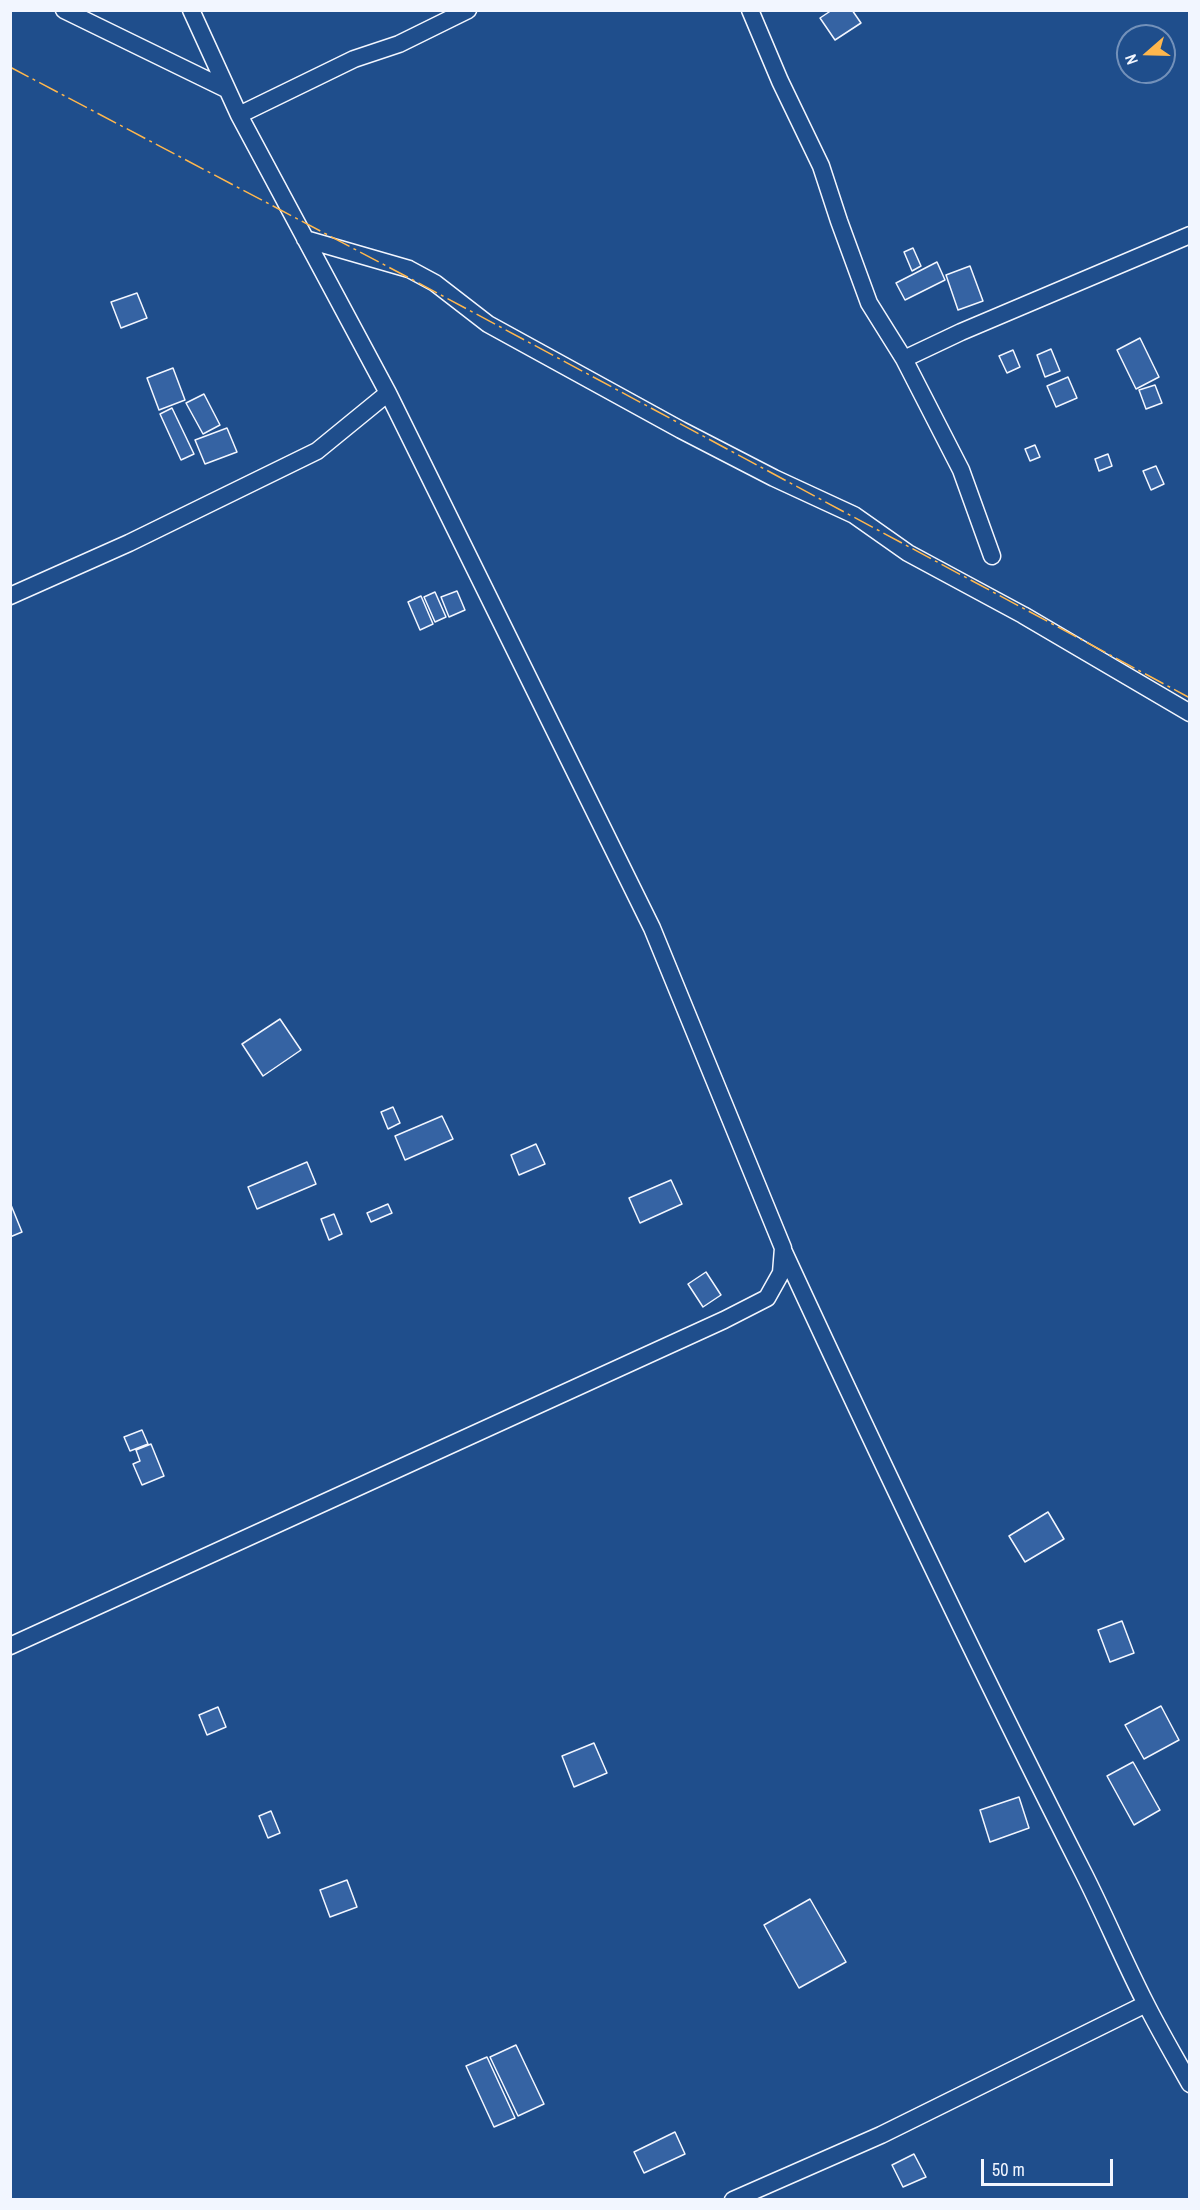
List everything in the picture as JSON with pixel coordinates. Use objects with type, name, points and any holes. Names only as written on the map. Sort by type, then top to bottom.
[{"type":"street","points":[[64,10],[226,89]]},
{"type":"street","points":[[191,10],[239,115],[388,393],[652,928],[783,1248],[898,1499],[1146,2004],[1190,2084]]},
{"type":"street","points":[[239,115],[354,59],[399,44],[468,10]]},
{"type":"street","points":[[750,10],[780,81],[821,166],[869,303],[904,358],[961,470],[992,556]]},
{"type":"street","points":[[904,358],[1190,235]]},
{"type":"street","points":[[305,239],[418,273],[435,283],[488,324],[681,430],[774,478],[854,515],[908,553],[1042,626],[1190,713]]},
{"type":"street","points":[[10,596],[129,543],[317,452],[388,393]]},
{"type":"street","points":[[10,1646],[724,1320],[767,1298],[781,1273],[783,1248]]},
{"type":"street","points":[[733,2199],[881,2135],[1146,2004]]},
{"type":"building","points":[[832,10],[852,10],[861,23],[835,40],[820,18]]},
{"type":"building","points":[[913,248],[921,266],[912,271],[904,252]]},
{"type":"building","points":[[937,262],[945,280],[905,300],[896,283]]},
{"type":"building","points":[[970,266],[983,301],[958,310],[946,275]]},
{"type":"building","points":[[137,293],[147,318],[121,328],[111,302]]},
{"type":"building","points":[[1140,338],[1159,377],[1136,389],[1117,350]]},
{"type":"building","points":[[1051,349],[1060,371],[1045,377],[1037,355]]},
{"type":"building","points":[[1013,350],[1020,367],[1007,373],[999,356]]},
{"type":"building","points":[[173,368],[185,400],[159,410],[147,378]]},
{"type":"building","points":[[1068,377],[1077,398],[1056,407],[1047,386]]},
{"type":"building","points":[[1155,385],[1162,403],[1146,409],[1139,390]]},
{"type":"building","points":[[204,394],[220,425],[203,434],[186,403]]},
{"type":"building","points":[[172,408],[194,454],[181,460],[160,414]]},
{"type":"building","points":[[227,428],[237,452],[205,464],[195,440]]},
{"type":"building","points":[[1035,445],[1040,457],[1030,461],[1025,449]]},
{"type":"building","points":[[1108,454],[1112,466],[1099,471],[1095,459]]},
{"type":"building","points":[[1156,466],[1164,484],[1151,490],[1143,471]]},
{"type":"building","points":[[457,591],[465,610],[449,617],[441,597]]},
{"type":"building","points":[[435,592],[446,617],[435,622],[424,597]]},
{"type":"building","points":[[421,596],[433,624],[420,630],[408,602]]},
{"type":"building","points":[[280,1019],[301,1050],[263,1076],[242,1044]]},
{"type":"building","points":[[393,1107],[400,1123],[388,1129],[381,1112]]},
{"type":"building","points":[[442,1116],[453,1139],[405,1160],[395,1136]]},
{"type":"building","points":[[536,1144],[545,1164],[519,1175],[511,1155]]},
{"type":"building","points":[[307,1162],[316,1184],[257,1209],[248,1187]]},
{"type":"building","points":[[671,1180],[682,1204],[640,1223],[629,1198]]},
{"type":"building","points":[[388,1204],[392,1213],[371,1222],[367,1213]]},
{"type":"building","points":[[10,1206],[22,1232],[10,1237]]},
{"type":"building","points":[[334,1214],[342,1234],[329,1240],[321,1219]]},
{"type":"building","points":[[706,1272],[721,1295],[703,1307],[688,1284]]},
{"type":"building","points":[[142,1430],[148,1444],[130,1451],[124,1437]]},
{"type":"building","points":[[151,1444],[164,1476],[142,1485],[133,1464],[140,1461],[136,1450]]},
{"type":"building","points":[[1048,1512],[1064,1539],[1025,1562],[1009,1536]]},
{"type":"building","points":[[1122,1621],[1134,1653],[1110,1662],[1098,1630]]},
{"type":"building","points":[[1161,1706],[1179,1740],[1144,1759],[1125,1725]]},
{"type":"building","points":[[218,1707],[226,1727],[207,1735],[199,1715]]},
{"type":"building","points":[[594,1743],[607,1773],[574,1787],[562,1756]]},
{"type":"building","points":[[1133,1762],[1160,1810],[1134,1825],[1107,1776]]},
{"type":"building","points":[[1019,1797],[1029,1828],[990,1842],[980,1810]]},
{"type":"building","points":[[271,1811],[280,1833],[268,1838],[259,1816]]},
{"type":"building","points":[[347,1880],[357,1907],[330,1917],[320,1890]]},
{"type":"building","points":[[810,1899],[846,1962],[799,1988],[764,1925]]},
{"type":"building","points":[[516,2045],[544,2104],[518,2116],[490,2057]]},
{"type":"building","points":[[487,2057],[515,2118],[494,2127],[466,2066]]},
{"type":"building","points":[[675,2132],[685,2154],[644,2173],[634,2152]]},
{"type":"building","points":[[914,2154],[926,2177],[903,2187],[892,2165]]},
{"type":"power","points":[[10,67],[413,280],[1190,698]]}]
